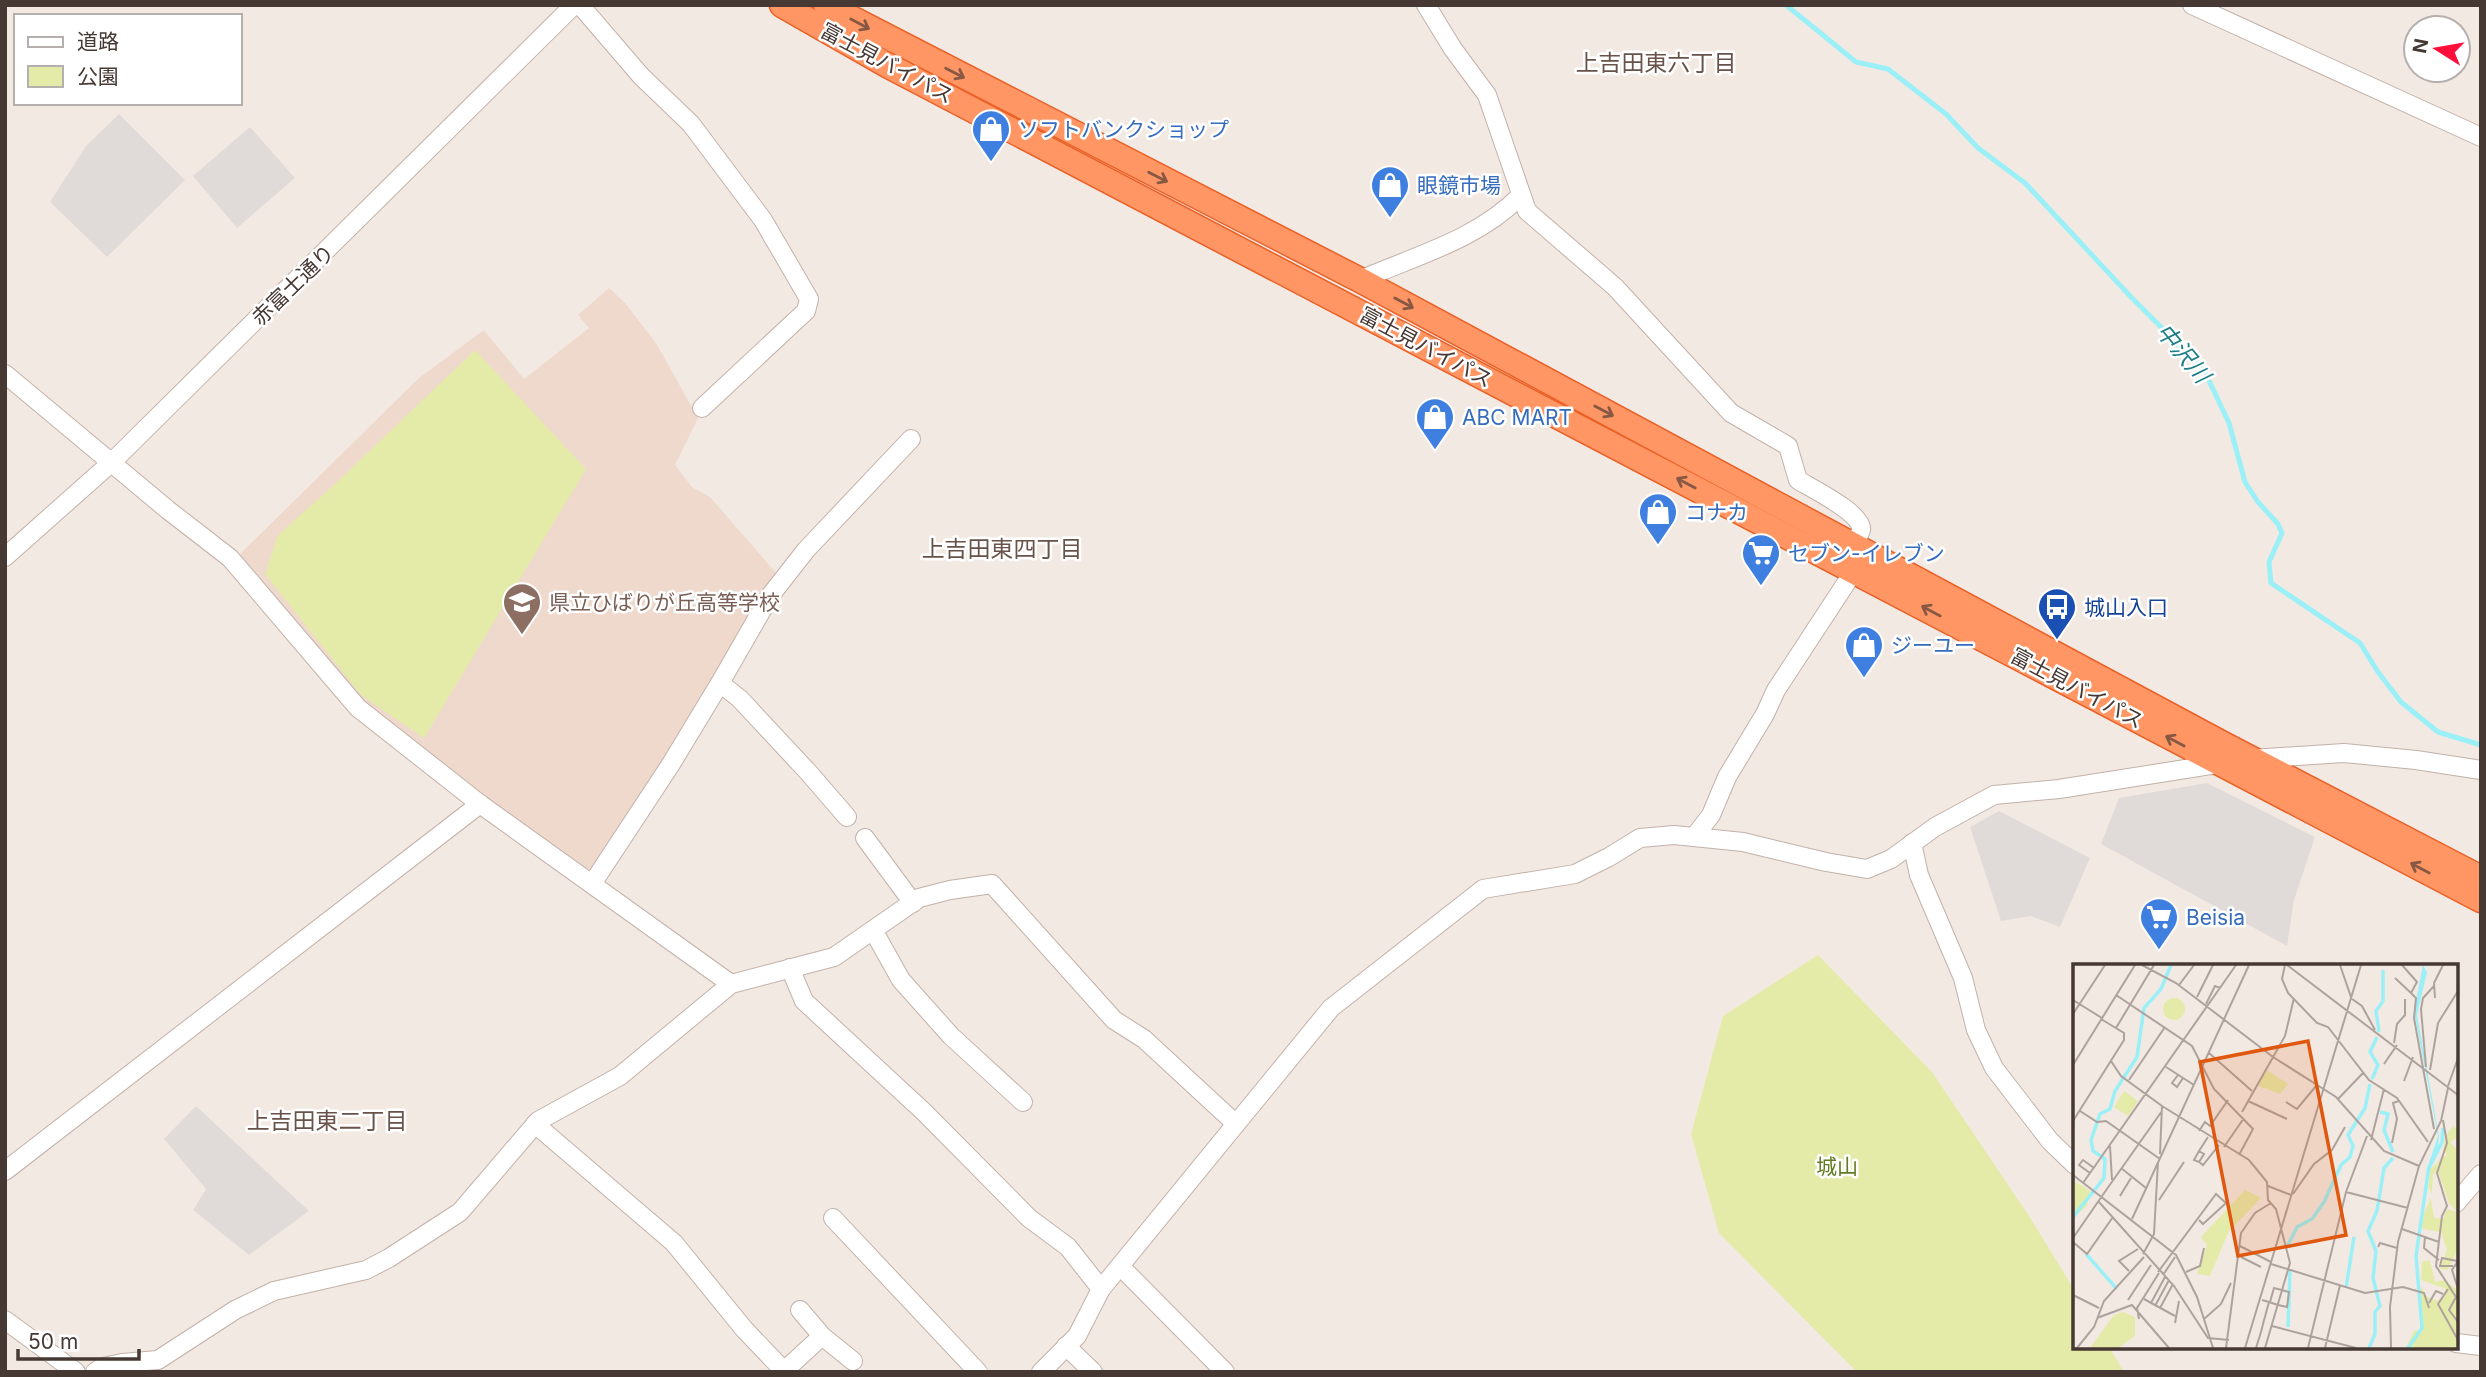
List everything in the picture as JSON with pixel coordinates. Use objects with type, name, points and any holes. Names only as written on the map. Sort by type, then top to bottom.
[{"type":"highway","name":"富士見バイパス","points":[[782,5],[887,65],[2481,900]]},
{"type":"highway","name":"富士見バイパス","points":[[826,5],[1360,280],[2250,759],[2481,878]]},
{"type":"street","name":"赤富士通り","points":[[5,557],[112,462],[574,5]]},
{"type":"street","points":[[580,5],[641,76],[691,124],[763,220],[809,299],[806,311],[702,408]]},
{"type":"street","points":[[1426,5],[1453,49],[1487,95],[1527,211],[1615,287],[1731,413],[1788,446],[1798,480],[1848,510],[1860,522],[1861,530],[1852,545]]},
{"type":"street","points":[[2192,5],[2481,137]]},
{"type":"street","points":[[1360,280],[1465,236],[1511,205],[1521,195]]},
{"type":"street","points":[[5,374],[230,558],[358,708],[480,803],[731,984]]},
{"type":"street","points":[[592,884],[720,683],[770,596],[806,550],[911,439]]},
{"type":"street","points":[[1694,837],[1711,815],[1727,777],[1765,714],[1776,690],[1854,571]]},
{"type":"street","points":[[720,683],[740,699],[847,817]]},
{"type":"street","points":[[1041,1372],[1077,1336],[1101,1289],[1331,1008],[1483,889],[1575,874],[1640,838],[1674,835],[1742,842],[1867,869],[1891,859],[1935,827],[1994,795],[2059,789],[2250,759],[2344,753],[2481,770]]},
{"type":"street","points":[[5,1171],[480,803]]},
{"type":"street","points":[[865,838],[913,903]]},
{"type":"street","points":[[1912,843],[1919,875],[1964,978],[1976,1030],[1994,1068],[2050,1141],[2073,1163]]},
{"type":"street","points":[[95,1372],[103,1367],[122,1363],[158,1360],[235,1310],[274,1291],[366,1270],[389,1258],[460,1212],[535,1124],[620,1076],[731,984],[834,957],[919,898],[950,890],[992,884],[1114,1020],[1144,1039],[1236,1124]]},
{"type":"street","points":[[873,930],[901,980],[951,1036],[1023,1102]]},
{"type":"street","points":[[790,968],[804,1001],[924,1112],[1029,1218],[1068,1247],[1101,1289]]},
{"type":"street","points":[[535,1124],[674,1243],[744,1329],[784,1371],[822,1336]]},
{"type":"street","points":[[2458,1201],[2481,1174]]},
{"type":"street","points":[[833,1218],[978,1372]]},
{"type":"street","points":[[1120,1266],[1225,1372]]},
{"type":"street","points":[[800,1310],[822,1336],[853,1361]]},
{"type":"street","points":[[5,1320],[76,1372]]},
{"type":"street","points":[[2458,1343],[2481,1346]]},
{"type":"street","points":[[1066,1346],[1094,1372]]},
{"type":"shaded area","points":[[119,114],[185,180],[107,257],[50,202],[86,146]]},
{"type":"shaded area","points":[[250,127],[295,178],[237,228],[193,176]]},
{"type":"shaded area","name":"県立ひばりが丘高等学校","points":[[609,288],[625,303],[656,343],[698,418],[675,465],[692,487],[710,497],[777,574],[595,866],[588,869],[475,790],[471,784],[357,697],[237,557],[419,378],[484,330],[524,379],[589,328],[578,315]]},
{"type":"shaded area","points":[[2207,783],[2315,837],[2294,900],[2287,946],[2101,844],[2119,798]]},
{"type":"shaded area","points":[[1999,811],[2090,858],[2060,927],[2031,916],[2001,921],[1970,827]]},
{"type":"shaded area","points":[[196,1106],[309,1211],[249,1255],[193,1210],[206,1189],[164,1139]]},
{"type":"green space","points":[[475,350],[586,469],[424,738],[361,695],[265,574],[278,535]]},
{"type":"green space","name":"城山","points":[[1818,955],[1932,1072],[2031,1219],[2073,1288],[2073,1349],[2110,1349],[2124,1372],[1857,1372],[1719,1233],[1691,1134],[1723,1016]]},
{"type":"waterway","name":"中沢川","points":[[1786,5],[1856,62],[1888,69],[1946,114],[1978,148],[2025,183],[2131,297],[2204,370],[2229,423],[2245,482],[2282,533],[2269,562],[2271,583],[2360,643],[2401,702],[2438,732],[2481,745]]},
{"type":"place","name":"ソフトバンクショップ","points":[[991,163]]},
{"type":"place","name":"眼鏡市場","points":[[1390,219]]},
{"type":"place","name":"ABC MART","points":[[1435,451]]},
{"type":"place","name":"コナカ","points":[[1658,546]]},
{"type":"place","name":"セブン-イレブン","points":[[1761,587]]},
{"type":"place","name":"県立ひばりが丘高等学校","points":[[522,636]]},
{"type":"place","name":"城山入口","points":[[2057,641]]},
{"type":"place","name":"ジーユー","points":[[1864,679]]},
{"type":"place","name":"Beisia","points":[[2159,951]]},
{"type":"district","name":"上吉田東六丁目","points":[[1656,63]]},
{"type":"district","name":"上吉田東四丁目","points":[[1002,549]]},
{"type":"district","name":"上吉田東二丁目","points":[[327,1121]]}]
